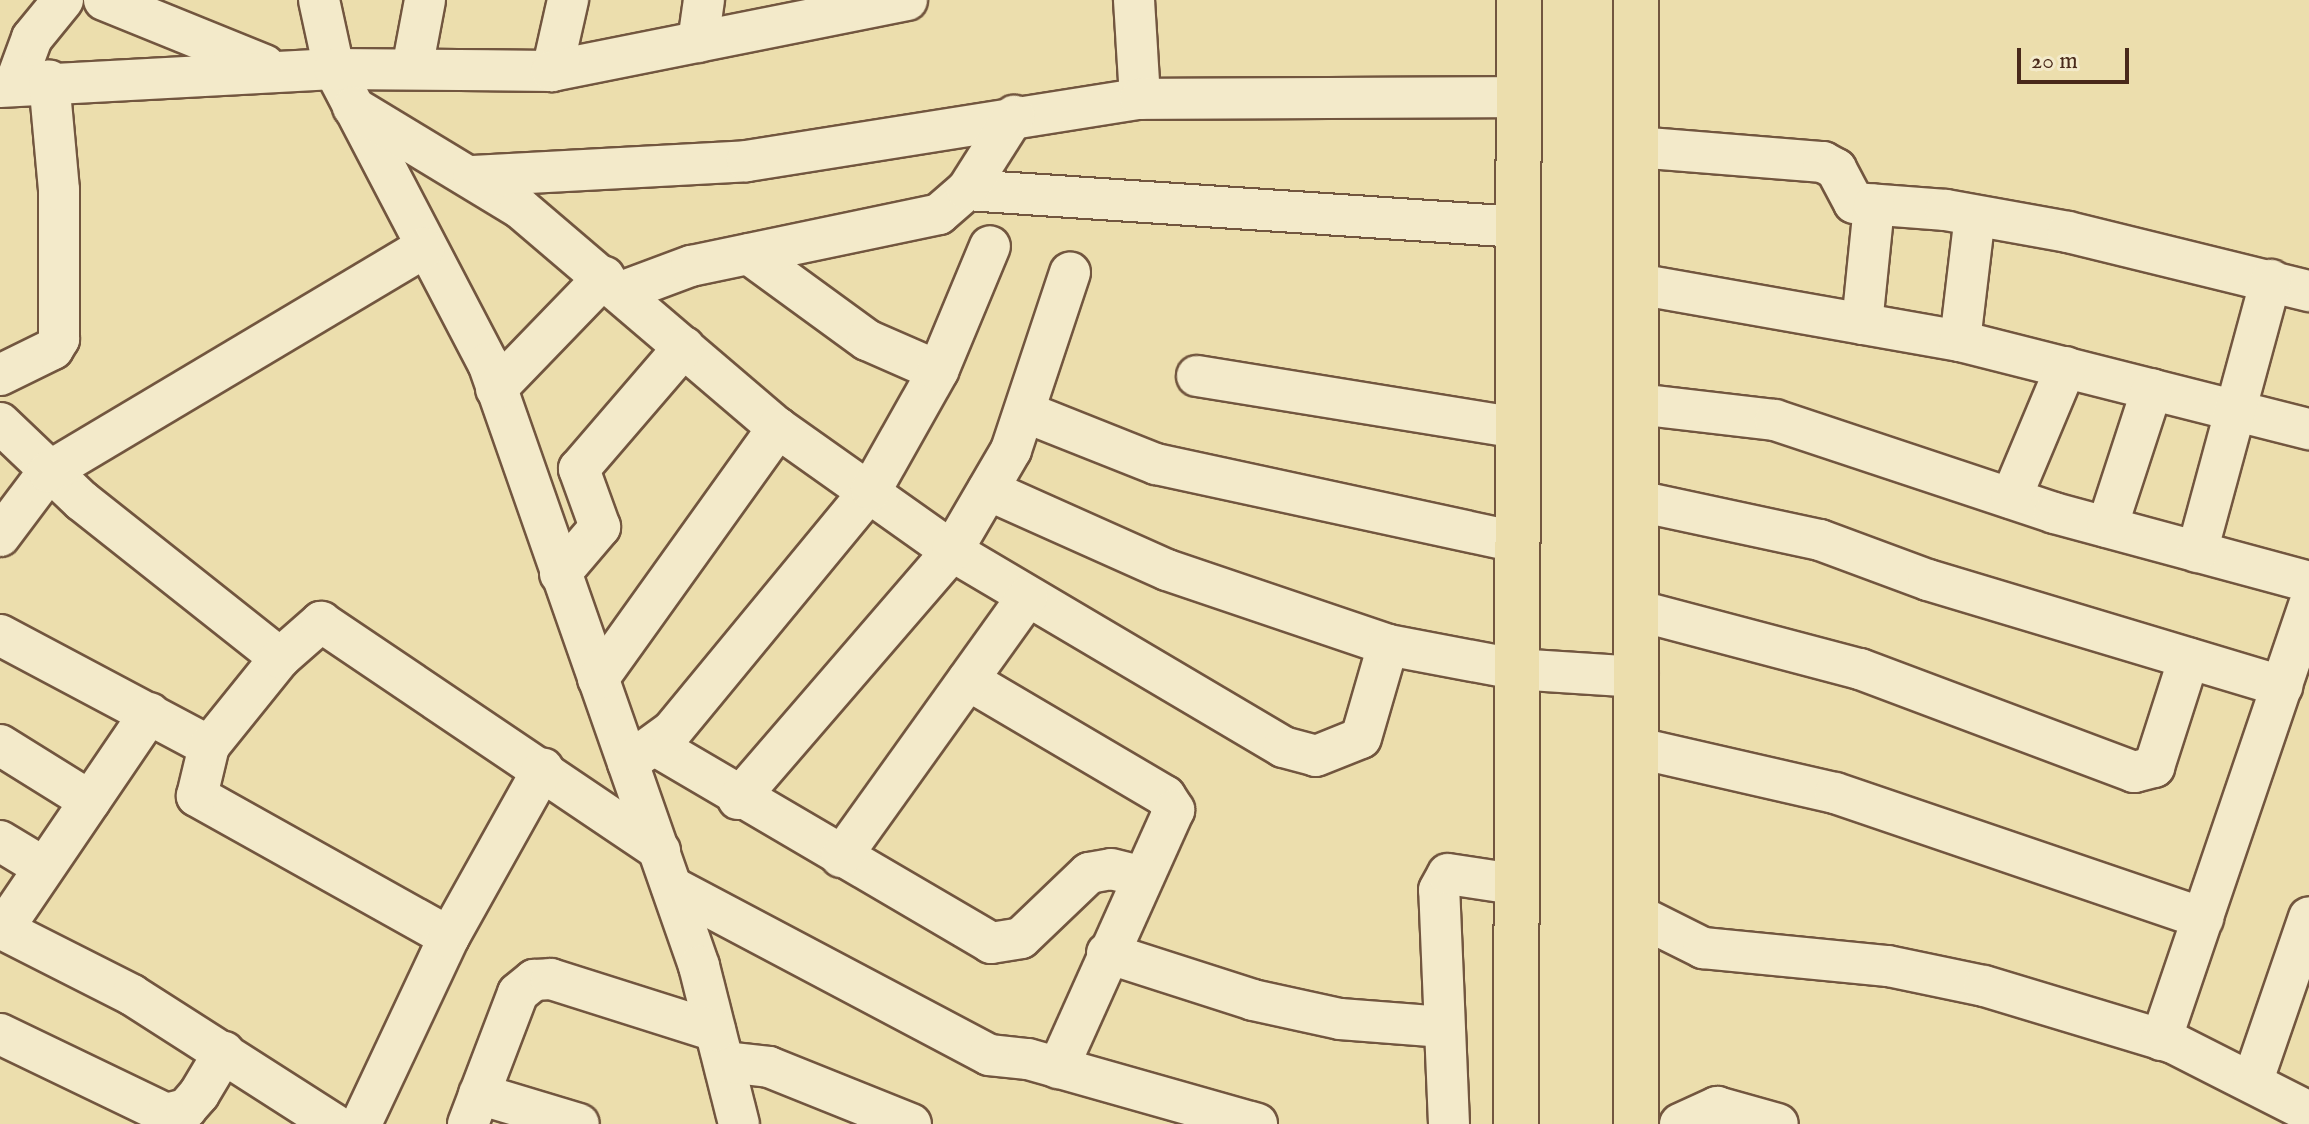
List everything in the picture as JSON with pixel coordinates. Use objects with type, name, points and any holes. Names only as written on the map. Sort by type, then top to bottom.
[{"type":"main road","points":[[1516,1124],[1514,884],[1519,0]]},
{"type":"main road","points":[[1636,0],[1639,916],[1636,1124]]},
{"type":"street","points":[[0,375],[53,349],[59,339],[59,190],[21,84],[32,38],[63,0]]},
{"type":"street","points":[[104,0],[270,71]]},
{"type":"street","points":[[319,0],[334,69],[496,389],[598,679],[641,754],[666,869],[720,1046],[739,1124]]},
{"type":"street","points":[[412,69],[425,0]]},
{"type":"street","points":[[552,71],[568,0]]},
{"type":"street","points":[[698,42],[704,0]]},
{"type":"street","points":[[21,84],[334,69],[552,71],[865,4],[907,0]]},
{"type":"street","points":[[1134,0],[1140,99]]},
{"type":"street","points":[[473,176],[747,161],[1014,116],[1140,99],[1518,97]]},
{"type":"street","points":[[353,107],[473,176],[612,284],[778,428],[871,490],[952,551],[1283,747],[1316,756],[1361,738],[1388,645]]},
{"type":"street","points":[[496,389],[612,284],[939,214],[967,190],[1014,116]]},
{"type":"street","points":[[1636,147],[1823,162],[1844,180],[1848,201],[1975,216],[2271,280],[2309,291]]},
{"type":"street","points":[[967,190],[1518,227]]},
{"type":"street","points":[[1862,324],[1874,205]]},
{"type":"street","points":[[1960,341],[1975,216]]},
{"type":"street","points":[[641,754],[871,490],[938,371],[990,246]]},
{"type":"street","points":[[0,536],[48,472],[424,248]]},
{"type":"street","points":[[749,254],[867,340],[938,371]]},
{"type":"street","points":[[738,799],[952,551],[988,490],[1025,412],[1070,273]]},
{"type":"street","points":[[2197,552],[2271,280]]},
{"type":"street","points":[[1637,284],[1960,341],[2309,429]]},
{"type":"street","points":[[560,574],[600,527],[579,469],[684,347]]},
{"type":"street","points":[[2011,498],[2066,367]]},
{"type":"street","points":[[1197,376],[1517,428]]},
{"type":"street","points":[[2107,527],[2152,389]]},
{"type":"street","points":[[1637,404],[1775,420],[2011,498],[2309,582]]},
{"type":"street","points":[[1025,412],[1156,464],[1516,542]]},
{"type":"street","points":[[0,423],[48,472],[280,658]]},
{"type":"street","points":[[598,679],[778,428]]},
{"type":"street","points":[[988,490],[1167,570],[1388,645],[1515,669],[1638,677]]},
{"type":"street","points":[[1638,501],[1820,540],[1928,580],[2282,686]]},
{"type":"street","points":[[841,857],[1027,597]]},
{"type":"street","points":[[2161,1040],[2309,605]]},
{"type":"street","points":[[1636,610],[1860,669],[2134,772],[2154,767],[2189,658]]},
{"type":"street","points":[[449,937],[197,796],[209,746],[280,658],[311,627],[332,624],[543,769],[666,869],[989,1055],[1058,1068],[1257,1124]]},
{"type":"street","points":[[0,635],[209,746]]},
{"type":"street","points":[[968,680],[1165,796],[1174,810],[1107,953],[1058,1068]]},
{"type":"street","points":[[150,713],[1,928],[132,995],[334,1124]]},
{"type":"street","points":[[0,745],[90,801]]},
{"type":"street","points":[[1638,748],[1835,793],[2203,918]]},
{"type":"street","points":[[641,754],[738,799],[991,943],[1008,945],[1089,873],[1111,869],[1142,877]]},
{"type":"street","points":[[361,1124],[449,937],[543,769]]},
{"type":"street","points":[[0,841],[43,867]]},
{"type":"street","points":[[1449,1124],[1439,890],[1448,874],[1514,884]]},
{"type":"street","points":[[1639,916],[1703,948],[1888,966],[1984,986],[2161,1040],[2253,1080],[2309,1112]]},
{"type":"street","points":[[2253,1080],[2309,917]]},
{"type":"street","points":[[1107,953],[1282,1006],[1340,1019],[1444,1027]]},
{"type":"street","points":[[579,1124],[473,1109],[518,993],[534,980],[551,979],[911,1124]]},
{"type":"street","points":[[0,1034],[166,1114],[186,1109],[199,1094],[224,1052]]},
{"type":"street","points":[[1680,1124],[1717,1107],[1778,1124]]}]
